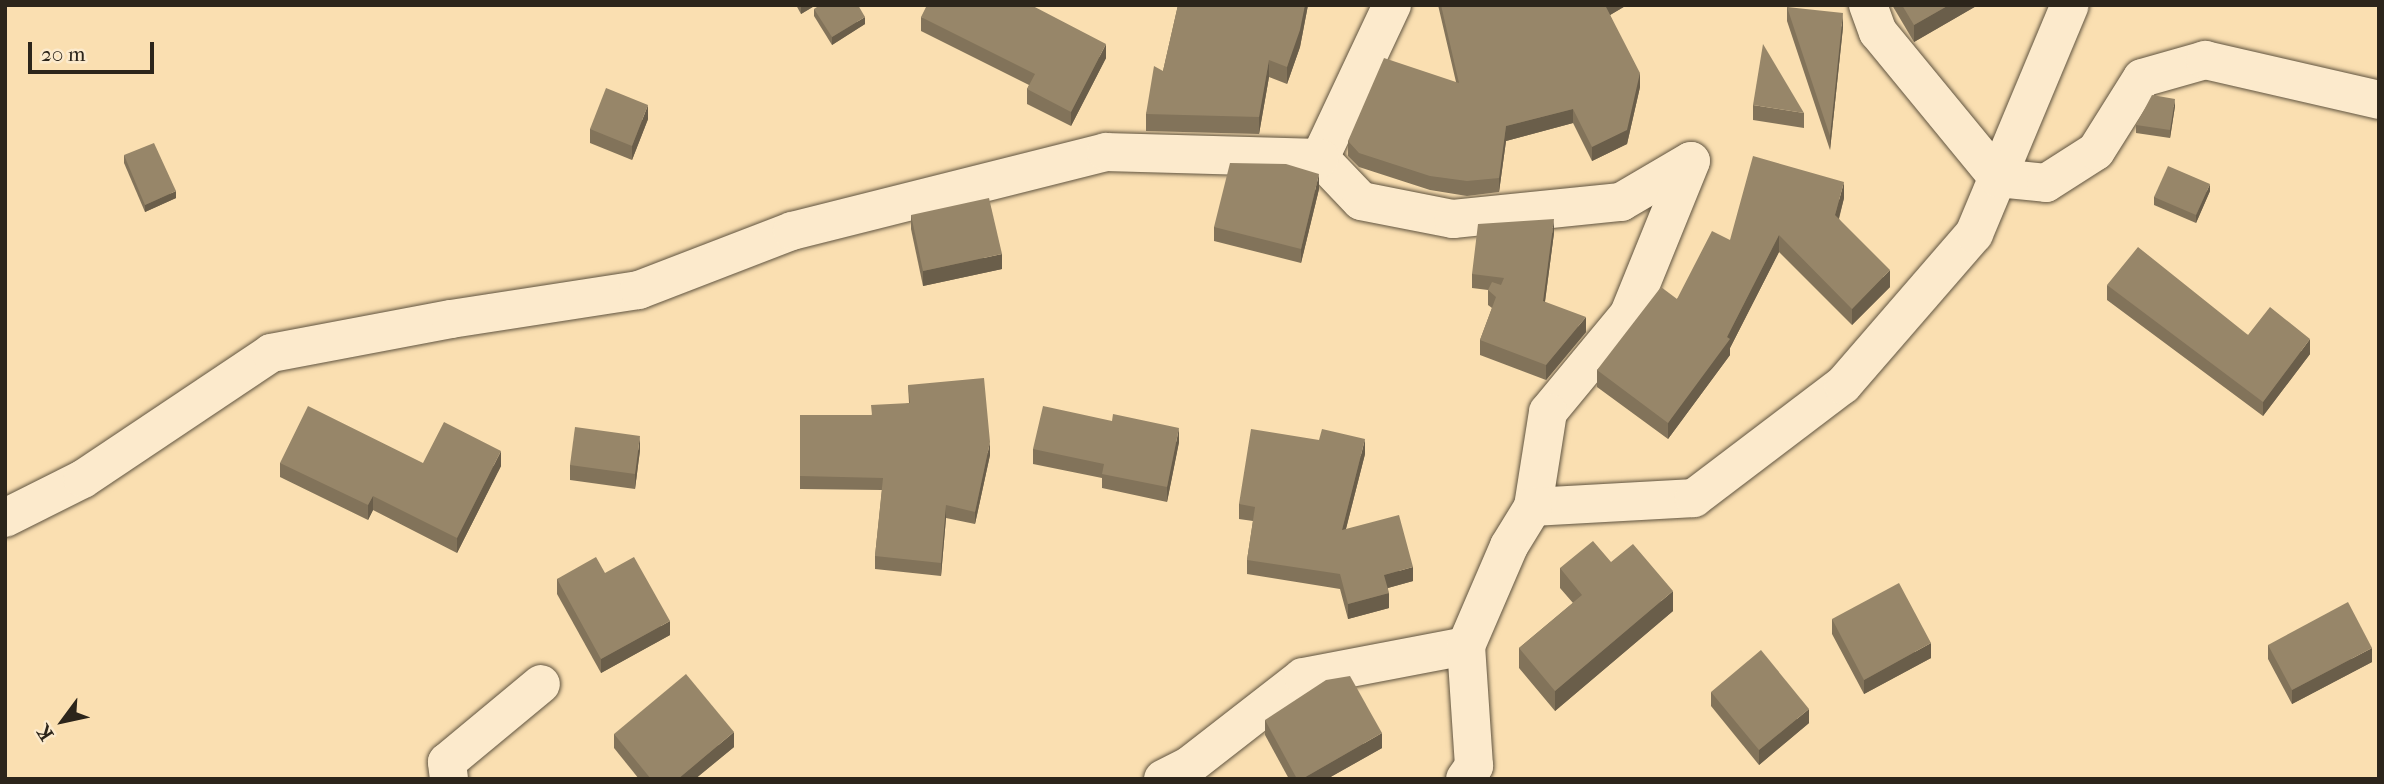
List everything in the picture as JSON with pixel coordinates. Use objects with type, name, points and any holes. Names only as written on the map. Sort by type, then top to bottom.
[{"type":"street","points":[[1320,158],[1392,5]]},
{"type":"street","points":[[1868,5],[1878,32],[1998,178],[2046,183],[2096,151],[2142,78],[2205,60],[2379,100]]},
{"type":"street","points":[[1534,508],[1694,498],[1843,386],[1975,234],[2070,5]]},
{"type":"street","points":[[5,518],[83,479],[271,354],[451,318],[639,290],[792,231],[1106,152],[1320,158],[1361,201],[1453,219],[1621,202],[1691,161],[1629,314],[1548,412],[1534,508],[1509,546],[1466,646],[1473,774]]},
{"type":"street","points":[[1163,779],[1190,765],[1303,677],[1466,646]]},
{"type":"street","points":[[449,779],[447,762],[541,684]]},
{"type":"building","points":[[820,5],[858,5],[865,17],[832,37],[814,9]]},
{"type":"building","points":[[927,5],[1031,5],[1106,44],[1071,112],[1027,89],[1035,74],[921,17]]},
{"type":"building","points":[[1178,5],[1305,5],[1300,30],[1287,67],[1269,60],[1259,117],[1146,114],[1154,66],[1163,71]]},
{"type":"building","points":[[1441,5],[1605,5],[1640,73],[1627,130],[1592,147],[1573,109],[1506,126],[1499,178],[1467,181],[1430,176],[1359,153],[1348,141],[1384,58],[1459,83]]},
{"type":"building","points":[[1902,5],[1949,5],[1914,25]]},
{"type":"building","points":[[1787,7],[1843,13],[1830,136]]},
{"type":"building","points":[[1763,44],[1804,113],[1753,105]]},
{"type":"building","points":[[606,88],[648,105],[632,146],[590,129]]},
{"type":"building","points":[[2152,95],[2175,99],[2170,130],[2136,125]]},
{"type":"building","points":[[154,143],[176,191],[145,205],[124,155]]},
{"type":"building","points":[[1753,156],[1844,182],[1835,215],[1890,270],[1852,309],[1779,235],[1727,337],[1730,339],[1668,423],[1597,370],[1661,287],[1677,299],[1712,231],[1730,240]]},
{"type":"building","points":[[1230,163],[1286,164],[1319,174],[1301,249],[1214,227]]},
{"type":"building","points":[[2168,166],[2210,184],[2196,215],[2154,197]]},
{"type":"building","points":[[989,198],[1002,254],[923,271],[911,215]]},
{"type":"building","points":[[1554,219],[1543,301],[1586,317],[1546,365],[1480,340],[1496,297],[1488,290],[1492,282],[1501,285],[1504,278],[1472,274],[1478,224]]},
{"type":"building","points":[[2138,247],[2248,335],[2270,307],[2310,339],[2263,402],[2107,285]]},
{"type":"building","points":[[984,378],[990,442],[975,512],[946,505],[941,563],[875,556],[883,478],[800,476],[800,415],[872,415],[871,405],[910,403],[908,385]]},
{"type":"building","points":[[308,406],[423,463],[444,422],[501,451],[457,538],[373,496],[368,505],[280,463]]},
{"type":"building","points":[[1043,406],[1112,421],[1113,414],[1179,428],[1167,487],[1102,474],[1104,464],[1033,449]]},
{"type":"building","points":[[575,427],[640,436],[635,474],[570,465]]},
{"type":"building","points":[[1251,429],[1319,440],[1322,429],[1365,439],[1342,530],[1399,515],[1413,567],[1384,575],[1389,593],[1348,604],[1340,574],[1247,560],[1255,507],[1239,504]]},
{"type":"building","points":[[1593,541],[1611,562],[1633,544],[1673,591],[1555,691],[1519,648],[1582,595],[1560,568]]},
{"type":"building","points":[[596,557],[605,573],[634,557],[670,621],[601,659],[557,579]]},
{"type":"building","points":[[1899,583],[1931,643],[1864,680],[1832,619]]},
{"type":"building","points":[[2348,602],[2372,648],[2292,690],[2268,645]]},
{"type":"building","points":[[1761,650],[1809,709],[1759,750],[1711,692]]},
{"type":"building","points":[[686,674],[734,732],[678,779],[651,779],[614,734]]},
{"type":"building","points":[[1350,676],[1382,733],[1302,779],[1297,779],[1265,720],[1326,680]]}]
